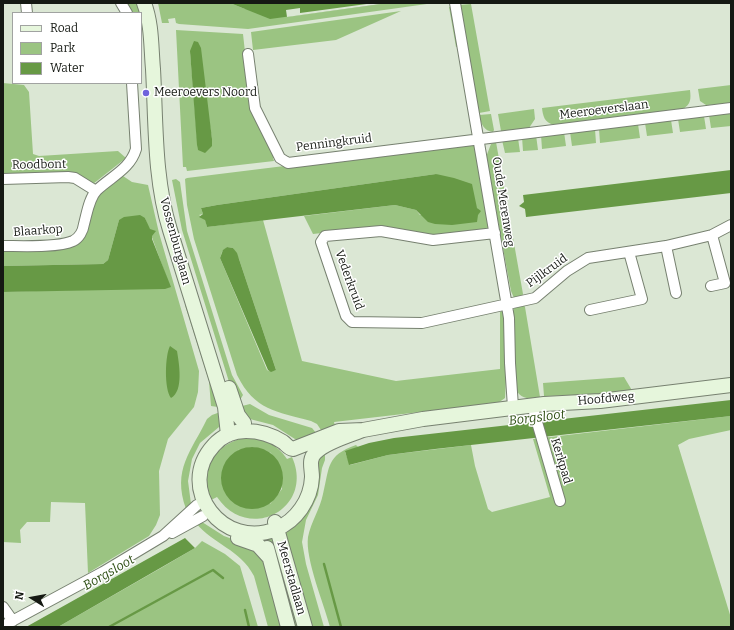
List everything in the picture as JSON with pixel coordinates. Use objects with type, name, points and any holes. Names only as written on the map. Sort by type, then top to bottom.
[{"type":"main road","name":"Vossenburglaan","points":[[144,3],[150,28],[160,179],[165,212],[225,408],[228,431]]},
{"type":"main road","name":"Vossenburglaan","points":[[154,3],[158,27],[172,200],[180,235],[221,363],[238,415],[244,423]]},
{"type":"main road","name":"Hoofdweg","points":[[296,448],[339,431],[363,430],[423,419],[513,407],[600,401],[731,385]]},
{"type":"main road","points":[[244,423],[273,429],[282,434],[296,448],[302,459],[305,471],[305,484],[295,507],[276,525],[252,537],[227,534],[203,511],[192,482],[196,459],[209,440],[244,423]]},
{"type":"main road","name":"Hoofdweg","points":[[276,525],[289,522],[296,515],[307,498],[311,488],[311,460],[316,452],[363,430]]},
{"type":"main road","points":[[228,431],[263,433],[278,439],[290,449],[296,448]]},
{"type":"main road","points":[[203,511],[216,509],[228,519],[244,525],[276,525]]},
{"type":"main road","name":"Meerstadlaan","points":[[276,525],[305,627]]},
{"type":"main road","name":"Meerstadlaan","points":[[252,537],[268,556],[288,627]]},
{"type":"street","points":[[121,3],[126,12]]},
{"type":"street","name":"Oude Merenweg","points":[[455,3],[480,139],[507,304],[513,407]]},
{"type":"street","name":"Penningkruid","points":[[248,54],[255,108],[283,161],[288,163],[480,139]]},
{"type":"street","points":[[96,191],[110,181],[133,160],[136,149],[132,84]]},
{"type":"street","name":"Meeroeverslaan","points":[[480,139],[731,108]]},
{"type":"street","name":"Roodbont","points":[[3,179],[68,177],[75,178],[96,191]]},
{"type":"street","name":"Blaarkop","points":[[3,246],[60,244],[73,241],[83,230],[90,200],[96,191]]},
{"type":"street","name":"Pijlkruid","points":[[507,304],[535,298],[566,271],[588,258],[666,246],[712,235],[731,225]]},
{"type":"street","name":"Vederkruid","points":[[495,233],[433,240],[381,231],[325,236],[321,242],[346,316],[352,322],[422,324],[507,304]]},
{"type":"street","points":[[711,286],[728,282],[712,235]]},
{"type":"street","points":[[666,246],[676,293]]},
{"type":"street","points":[[590,310],[642,299],[629,252]]},
{"type":"street","name":"Kerkpad","points":[[532,405],[560,501]]},
{"type":"street","points":[[3,626],[103,572],[203,511]]},
{"type":"street","points":[[3,607],[13,621]]},
{"type":"green space","points":[[126,3],[141,3],[146,25],[142,25],[142,12],[130,12]]},
{"type":"green space","points":[[158,3],[230,3],[245,9],[388,3],[434,3],[248,29],[179,24],[176,23],[175,18],[168,19],[169,23],[162,23]]},
{"type":"green space","points":[[471,4],[490,111],[479,113],[459,5]]},
{"type":"green space","points":[[449,7],[452,7],[460,46],[456,47]]},
{"type":"green space","points":[[401,11],[336,40],[253,50],[251,32]]},
{"type":"green space","points":[[176,30],[243,34],[250,97],[275,157],[273,158],[274,161],[187,171],[186,167],[183,167]],"holes":[[[190,51],[209,120],[212,139],[198,150]]]},
{"type":"green space","points":[[3,83],[24,85],[29,92],[33,154],[39,156],[118,151],[126,158],[93,184],[3,175]]},
{"type":"green space","points":[[731,85],[731,104],[706,105],[700,101],[698,89]]},
{"type":"green space","points":[[690,90],[690,101],[683,109],[554,125],[548,122],[545,118],[542,108]]},
{"type":"green space","points":[[534,109],[535,119],[529,128],[501,131],[498,114]]},
{"type":"green space","points":[[731,112],[731,126],[711,128],[709,115]]},
{"type":"green space","points":[[491,114],[494,130],[493,132],[487,130],[483,126],[479,115]]},
{"type":"green space","points":[[704,116],[706,129],[680,132],[678,119]]},
{"type":"green space","points":[[671,120],[673,133],[647,136],[645,123]]},
{"type":"green space","points":[[638,124],[640,138],[600,143],[599,129]]},
{"type":"green space","points":[[595,129],[596,143],[572,146],[570,132]]},
{"type":"green space","points":[[564,132],[566,146],[542,149],[541,135]]},
{"type":"green space","points":[[536,135],[538,150],[523,151],[522,137]]},
{"type":"green space","points":[[518,138],[520,152],[505,153],[502,140]]},
{"type":"green space","points":[[496,142],[523,294],[522,297],[514,298],[511,291],[486,157],[491,144]]},
{"type":"green space","points":[[471,143],[478,150],[489,228],[484,231],[437,237],[373,227],[313,234],[304,216],[395,205],[416,210],[420,215],[479,214],[477,208],[436,174],[217,205],[201,208],[203,214],[199,215],[205,219],[207,227],[263,220],[302,361],[396,381],[500,369],[500,312],[502,311],[504,314],[506,379],[505,398],[498,403],[334,422],[336,429],[323,433],[317,424],[311,421],[277,412],[259,403],[251,396],[237,375],[194,239],[187,205],[185,179]],"holes":[[[227,247],[233,248],[239,259],[276,370],[267,370],[220,258],[222,252]]]},
{"type":"green space","points":[[123,176],[132,182],[148,185],[159,233],[199,371],[198,392],[194,407],[168,439],[159,471],[160,515],[156,525],[149,536],[88,573],[85,503],[51,502],[50,522],[27,522],[20,530],[21,543],[3,542],[3,292],[170,287],[145,218],[119,220],[108,260],[103,264],[3,266],[3,251],[72,246],[99,194]]},
{"type":"green space","points":[[176,179],[180,182],[187,231],[232,375],[243,395],[240,400],[234,398],[182,230],[172,180]]},
{"type":"green space","points":[[190,304],[218,407],[211,406],[209,381],[185,305]]},
{"type":"green space","points":[[523,304],[525,307],[540,397],[524,397],[519,394],[516,388],[514,368],[513,311],[515,307]]},
{"type":"green space","points":[[624,377],[633,392],[601,395],[544,396],[543,383]]},
{"type":"green space","points":[[250,404],[269,415],[312,428],[317,434],[298,441],[273,425],[246,418],[238,407]]},
{"type":"green space","points":[[223,411],[219,427],[200,443],[192,459],[188,481],[191,504],[186,509],[182,495],[181,483],[185,461],[207,419],[212,415]]},
{"type":"green space","points":[[731,416],[731,430],[689,439],[678,445],[731,618],[731,627],[330,627],[309,557],[308,537],[322,500],[331,463],[339,453],[346,449],[356,445],[358,447],[345,452],[350,465],[388,455],[471,445],[475,466],[488,509],[492,512],[550,497],[533,439]]},
{"type":"green space","points":[[247,437],[259,439],[270,443],[287,459],[292,457],[297,475],[294,491],[287,504],[275,514],[261,518],[245,518],[230,511],[217,497],[211,500],[207,489],[206,478],[208,468],[218,451],[236,440]],"holes":[[[252,447],[271,453],[282,489],[270,504],[238,450]]]},
{"type":"green space","points":[[325,453],[318,495],[306,520],[302,542],[306,564],[324,627],[308,627],[285,535],[315,462]]},
{"type":"green space","points":[[202,522],[224,536],[246,544],[263,558],[283,627],[268,627],[254,576],[242,559],[211,537],[196,523]]},
{"type":"green space","points":[[273,534],[301,627],[290,627],[266,536]]},
{"type":"green space","points":[[202,541],[225,554],[240,566],[258,627],[58,627],[195,548]]},
{"type":"water","points":[[230,3],[388,3],[270,19]]},
{"type":"water","points":[[194,41],[198,42],[201,48],[212,139],[212,146],[205,153],[198,150],[197,145],[190,51]]},
{"type":"water","points":[[731,170],[731,193],[526,217],[525,209],[519,206],[524,202],[523,195]]},
{"type":"water","points":[[436,174],[472,184],[477,208],[481,211],[478,215],[477,222],[452,225],[435,224],[428,222],[416,210],[395,205],[207,227],[205,220],[199,217],[203,214],[201,208],[217,205]]},
{"type":"water","points":[[140,215],[145,218],[150,229],[156,231],[152,236],[152,239],[171,287],[165,289],[3,292],[3,266],[103,264],[108,260],[119,220],[124,217]]},
{"type":"water","points":[[227,247],[233,248],[237,253],[276,370],[271,372],[268,370],[220,258],[223,250]]},
{"type":"water","points":[[170,346],[177,351],[180,376],[178,389],[171,398],[166,380],[167,357]]},
{"type":"water","points":[[731,400],[731,416],[388,455],[349,465],[345,451],[369,443],[394,438]]},
{"type":"water","points":[[246,447],[258,447],[274,456],[281,466],[283,478],[281,490],[274,500],[258,509],[246,509],[235,504],[226,495],[221,484],[221,472],[226,461],[235,452]]},
{"type":"water","points":[[185,538],[195,548],[58,627],[26,627]]},
{"type":"pier","points":[[374,3],[388,3],[287,17],[286,10],[300,8],[300,13]]},
{"type":"waterway","points":[[324,564],[341,627]]},
{"type":"waterway","points":[[109,627],[213,570],[223,578]]},
{"type":"waterway","points":[[245,610],[249,627]]},
{"type":"place","name":"Meeroevers Noord","points":[[146,93]]},
{"type":"water label","name":"Borgsloot","points":[[537,418]]},
{"type":"water label","name":"Borgsloot","points":[[109,573]]}]
